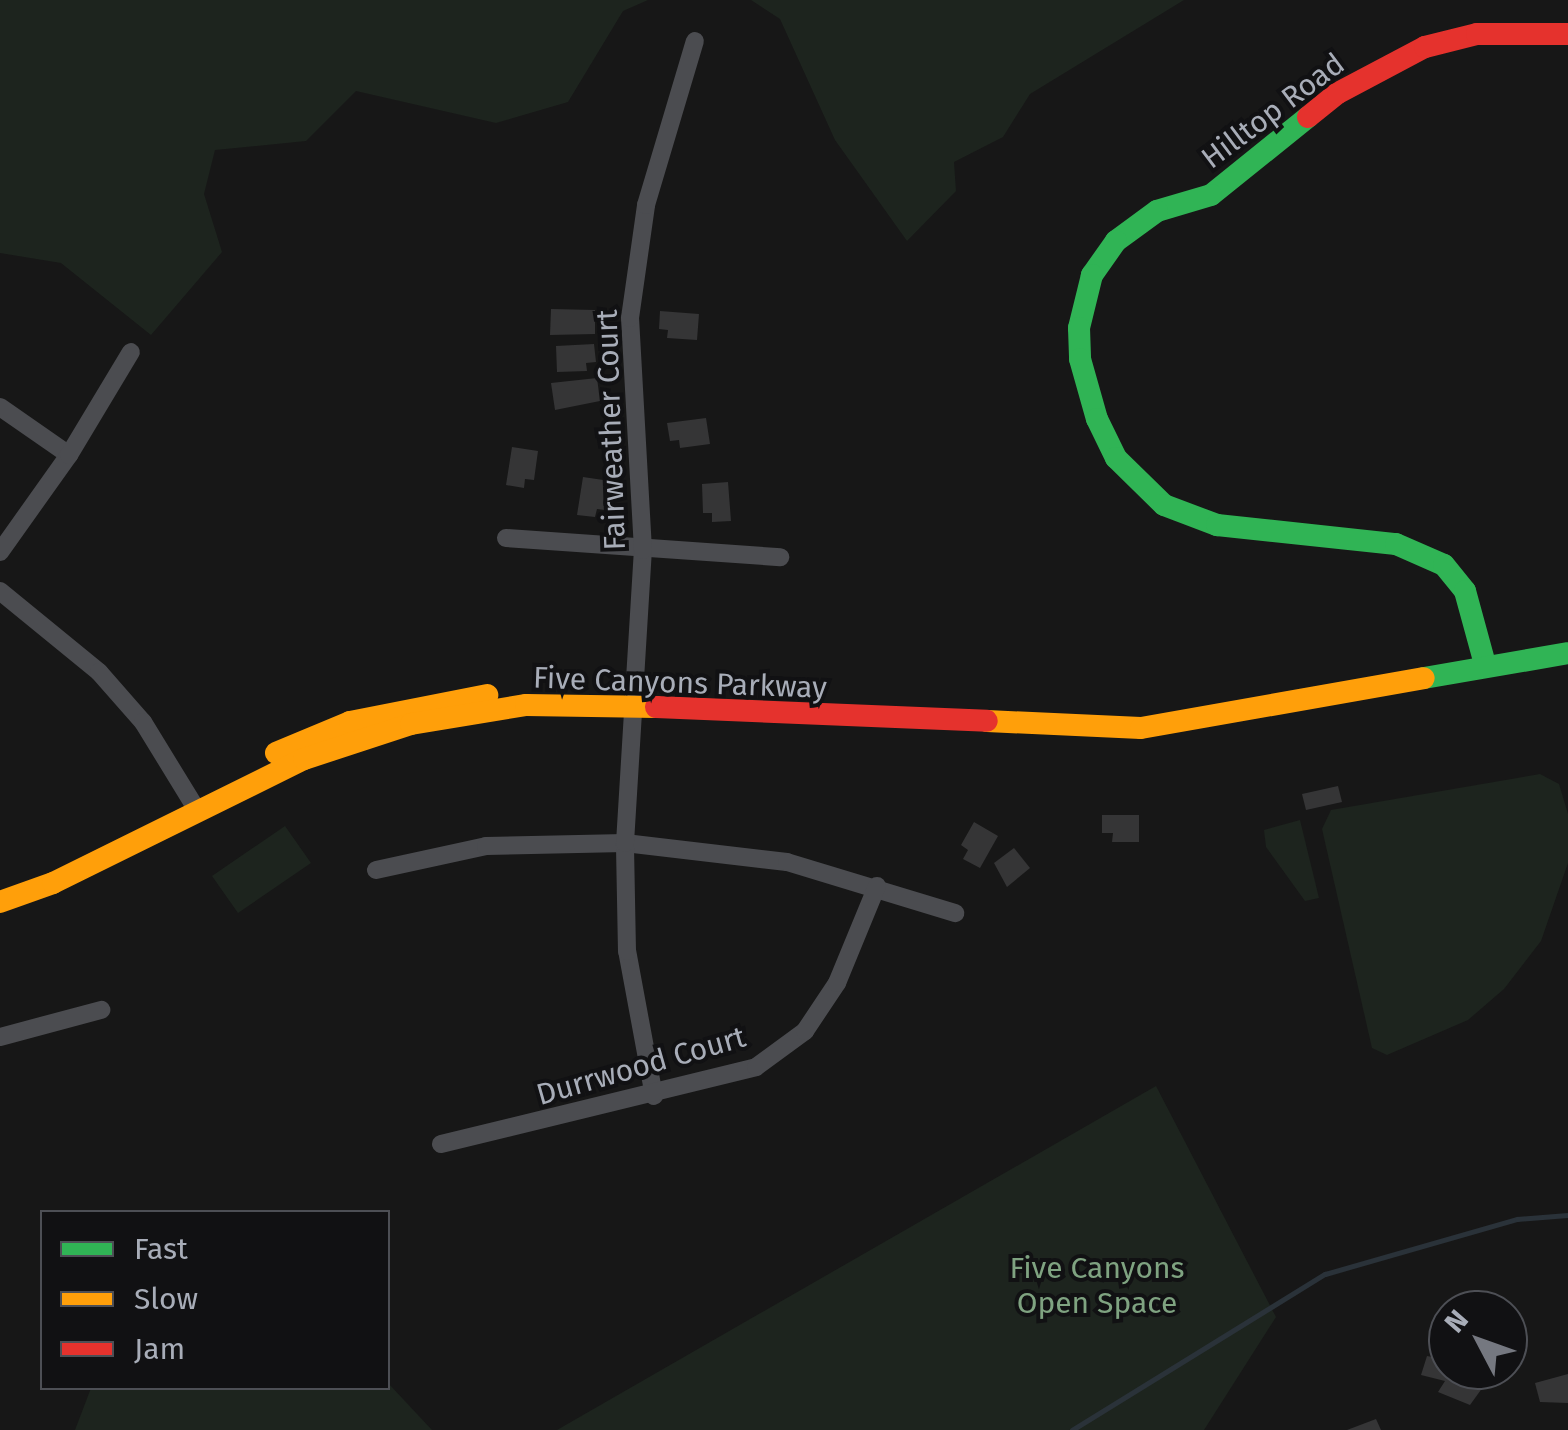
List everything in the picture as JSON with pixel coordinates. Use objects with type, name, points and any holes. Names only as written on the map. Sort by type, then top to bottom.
[{"type":"main road","name":"Hilltop Road","points":[[1485,664],[1465,591],[1444,565],[1396,544],[1217,526],[1164,505],[1110,445],[1089,396],[1080,328],[1092,276],[1116,240],[1157,211],[1211,195],[1338,94],[1425,48],[1477,34],[1568,34]]},
{"type":"main road","name":"Five Canyons Parkway","points":[[0,902],[54,883],[286,748],[384,713],[529,691],[1083,713],[1196,706],[1215,712],[1568,653]]},
{"type":"main road","name":"Five Canyons Parkway","points":[[0,886],[60,867],[192,802]]},
{"type":"street","name":"Fairweather Court","points":[[654,1096],[627,951],[625,843],[644,550],[630,318],[646,205],[695,40]]},
{"type":"street","points":[[0,552],[70,455],[130,352]]},
{"type":"street","points":[[0,407],[70,455]]},
{"type":"street","points":[[506,538],[780,557]]},
{"type":"street","points":[[0,591],[99,672],[143,722],[192,802]]},
{"type":"street","points":[[376,870],[486,846],[625,843],[787,862],[955,913]]},
{"type":"street","name":"Durrwood Court","points":[[441,1144],[654,1096],[756,1067],[805,1030],[837,983],[876,886]]},
{"type":"street","points":[[0,1037],[101,1010]]},
{"type":"green space","points":[[0,0],[648,0],[623,11],[568,102],[496,123],[356,91],[306,141],[215,150],[204,194],[222,252],[151,335],[61,263],[0,253]]},
{"type":"green space","points":[[751,0],[1184,0],[1030,94],[1003,137],[954,162],[956,191],[907,241],[835,140],[780,19]]},
{"type":"green space","points":[[1540,774],[1559,784],[1568,814],[1568,863],[1541,941],[1504,989],[1468,1020],[1387,1055],[1372,1048],[1322,829],[1331,810]]},
{"type":"green space","points":[[1300,820],[1319,898],[1305,901],[1266,847],[1264,830]]},
{"type":"green space","points":[[285,826],[311,863],[238,913],[212,876]]},
{"type":"green space","name":"Five Canyons Open Space","points":[[1156,1086],[1276,1317],[1204,1430],[557,1430]]},
{"type":"green space","points":[[390,1385],[432,1430],[75,1430],[90,1390],[390,1390]]},
{"type":"building","points":[[551,309],[595,310],[595,334],[550,335]]},
{"type":"building","points":[[660,311],[699,314],[697,340],[667,338],[668,330],[659,329]]},
{"type":"building","points":[[594,344],[596,362],[586,363],[587,371],[557,372],[556,346]]},
{"type":"building","points":[[597,378],[600,401],[555,410],[551,383]]},
{"type":"building","points":[[706,418],[710,444],[680,448],[679,440],[670,441],[667,423]]},
{"type":"building","points":[[512,447],[538,451],[534,480],[525,479],[524,488],[506,485]]},
{"type":"building","points":[[583,477],[610,481],[605,510],[597,509],[595,517],[577,515]]},
{"type":"building","points":[[728,482],[731,521],[712,522],[712,513],[703,513],[702,484]]},
{"type":"building","points":[[1338,786],[1342,802],[1306,810],[1302,794]]},
{"type":"building","points":[[1102,815],[1139,815],[1139,842],[1112,842],[1113,833],[1102,833]]},
{"type":"building","points":[[974,822],[998,836],[980,868],[963,859],[968,850],[961,845]]},
{"type":"building","points":[[1014,848],[1030,868],[1007,887],[994,863]]},
{"type":"building","points":[[1427,1356],[1428,1356],[1428,1377],[1421,1375]]},
{"type":"building","points":[[1568,1374],[1568,1403],[1540,1402],[1535,1383]]},
{"type":"building","points":[[1439,1390],[1481,1390],[1470,1405]]},
{"type":"building","points":[[1376,1419],[1381,1430],[1347,1430]]},
{"type":"waterway","points":[[1072,1430],[1325,1274],[1517,1219],[1568,1215]]},
{"type":"traffic: fast","points":[[1308,117],[1211,195],[1157,211],[1116,241],[1092,275],[1079,328],[1080,359],[1097,419],[1116,458],[1164,505],[1217,525],[1396,544],[1444,565],[1465,591],[1485,664]]},
{"type":"traffic: fast","points":[[1424,678],[1568,653]]},
{"type":"traffic: slow","points":[[987,721],[1141,728],[1424,678]]},
{"type":"traffic: slow","points":[[276,753],[350,722],[487,695]]},
{"type":"traffic: slow","points":[[0,902],[53,883],[304,759],[411,724],[526,705],[656,707]]},
{"type":"traffic: jam","points":[[1308,117],[1338,93],[1425,47],[1477,34],[1568,34]]},
{"type":"traffic: jam","points":[[656,707],[987,721]]}]
